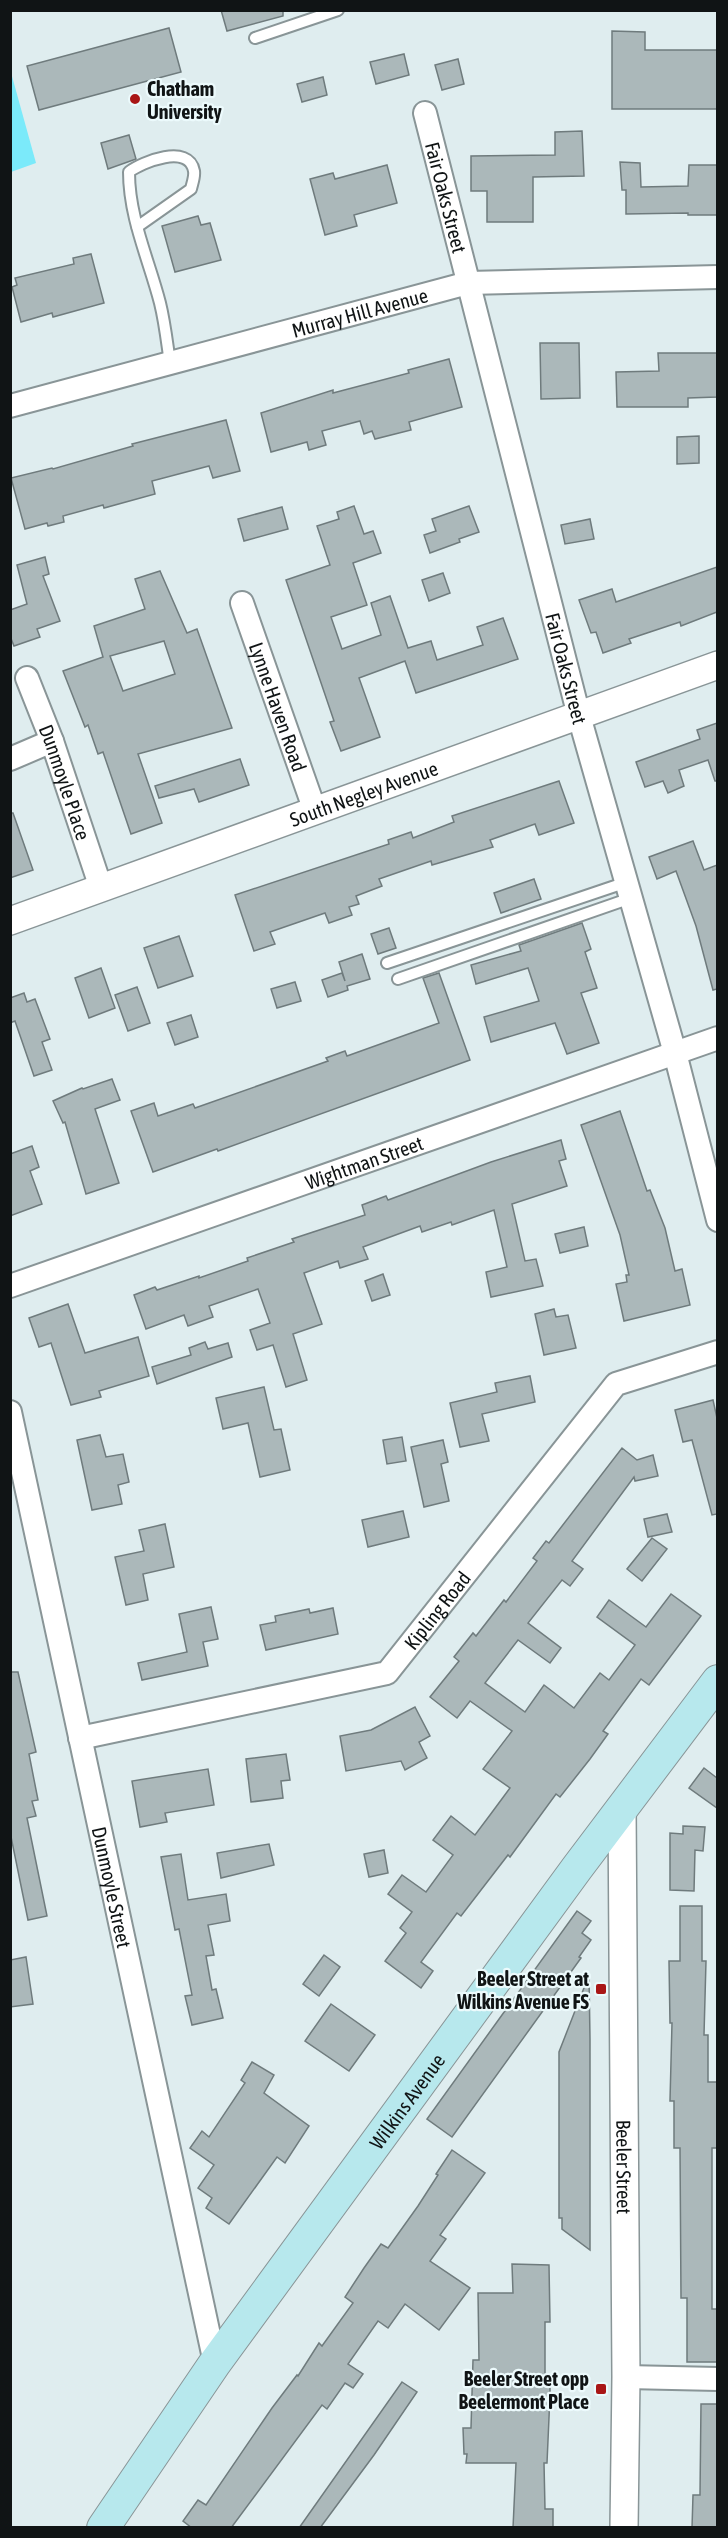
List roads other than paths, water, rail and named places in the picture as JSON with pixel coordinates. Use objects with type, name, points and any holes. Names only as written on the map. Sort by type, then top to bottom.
[{"type":"main road","name":"Wilkins Avenue","points":[[103,2528],[215,2363],[622,1807],[717,1682]]},
{"type":"street","name":"Fair Oaks Street","points":[[425,113],[579,716],[675,1053],[717,1220]]},
{"type":"street","name":"Murray Hill Avenue","points":[[10,406],[468,283],[717,278]]},
{"type":"street","name":"Lynne Haven Road","points":[[242,603],[315,811]]},
{"type":"street","name":"South Negley Avenue","points":[[10,921],[717,665]]},
{"type":"street","name":"Dunmoyle Place","points":[[27,678],[52,741],[100,888]]},
{"type":"street","points":[[10,759],[52,741]]},
{"type":"street","name":"Wightman Street","points":[[10,1286],[717,1038]]},
{"type":"street","name":"Kipling Road","points":[[80,1738],[387,1673],[616,1384],[717,1352]]},
{"type":"street","name":"Dunmoyle Street","points":[[10,1412],[215,2363]]},
{"type":"street","name":"Beeler Street","points":[[622,1807],[626,2377],[624,2528]]},
{"type":"street","points":[[626,2377],[717,2379]]},
{"type":"lane","points":[[255,39],[338,10]]},
{"type":"lane","points":[[138,227],[191,189],[195,174],[192,164],[183,158],[169,157],[147,160],[129,172],[129,192],[138,227],[160,305],[170,363]]},
{"type":"lane","points":[[387,963],[629,890]]},
{"type":"lane","points":[[398,979],[629,890]]},
{"type":"place","name":"Chatham University","points":[[135,99]]},
{"type":"place","name":"Beeler Street at Wilkins Avenue FS","points":[[601,1989]]},
{"type":"place","name":"Beeler Street opp Beelermont Place","points":[[601,2389]]}]
